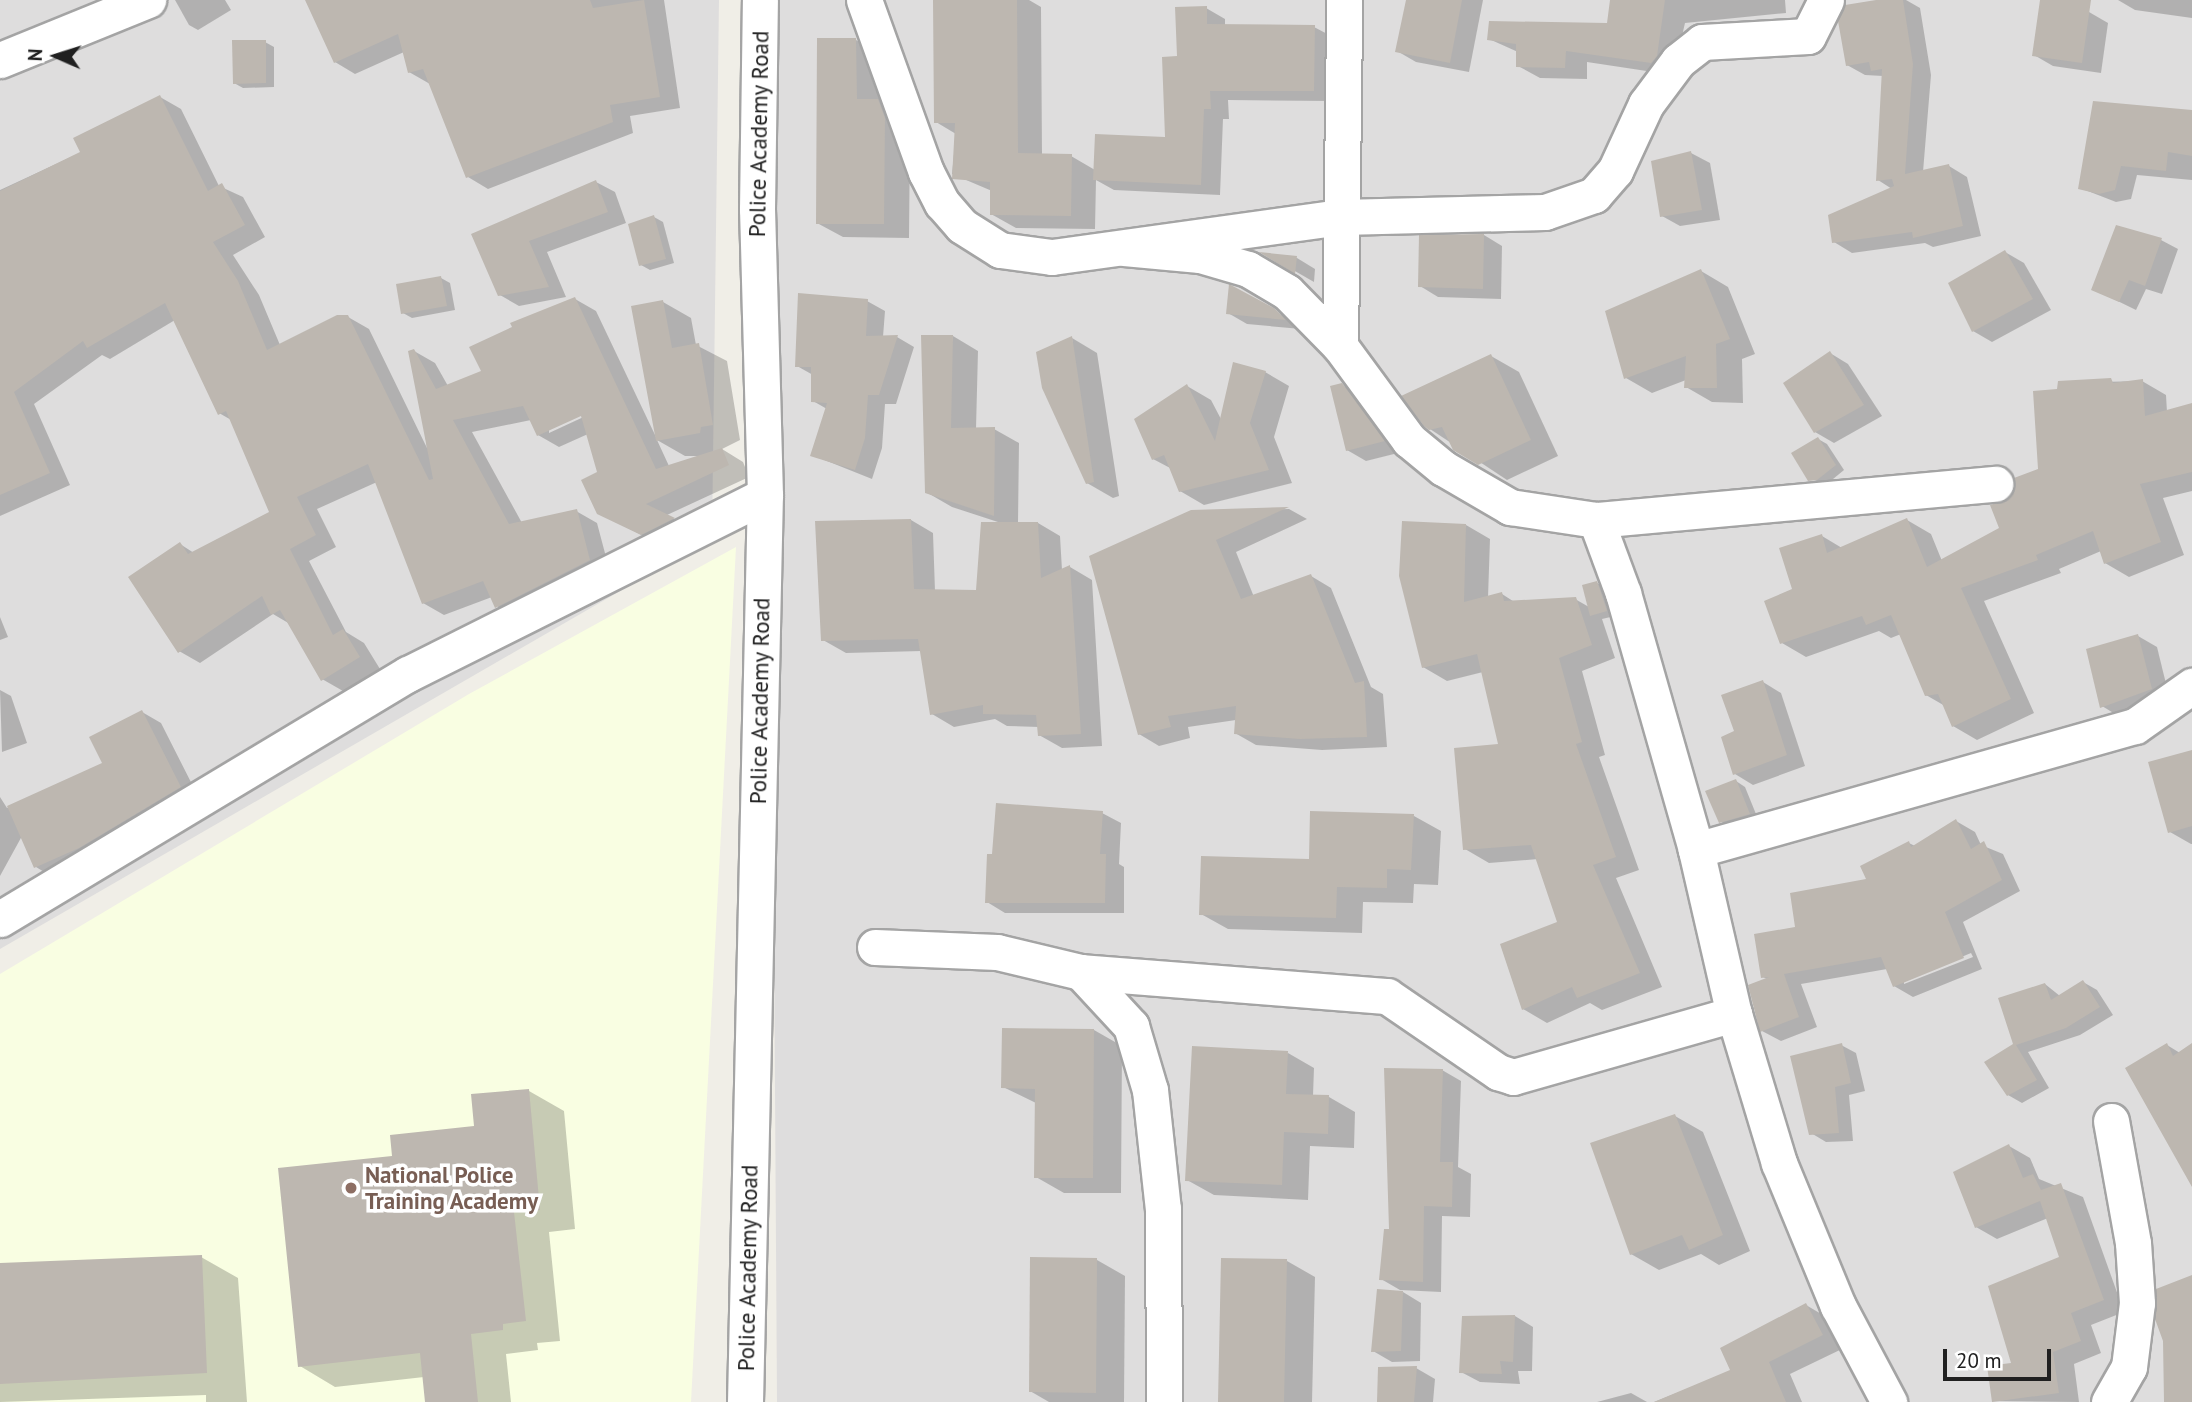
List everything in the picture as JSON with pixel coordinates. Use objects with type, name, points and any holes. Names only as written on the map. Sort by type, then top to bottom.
[{"type":"street","points":[[0,60],[148,0]]},
{"type":"street","name":"Police Academy Road","points":[[745,1402],[765,495],[757,209],[761,0]]},
{"type":"street","points":[[864,0],[926,172],[942,202],[962,226],[1000,250],[1052,257],[1341,217],[1545,212],[1594,195],[1615,172],[1646,104],[1678,61],[1702,42],[1808,36],[1826,0]]},
{"type":"street","points":[[1340,346],[1344,0]]},
{"type":"street","points":[[1124,248],[1200,255],[1248,269],[1287,292],[1340,346],[1409,440],[1443,468],[1510,507],[1596,520],[1995,484]]},
{"type":"street","points":[[0,919],[408,674],[765,495]]},
{"type":"street","points":[[1596,520],[1623,593],[1696,850],[1734,1014],[1800,1220],[1889,1402]]},
{"type":"street","points":[[1696,850],[2135,726],[2192,686]]},
{"type":"street","points":[[875,947],[997,952],[1081,972],[1387,996],[1498,1072],[1513,1077],[1734,1014]]},
{"type":"street","points":[[1081,972],[1132,1026],[1150,1090],[1163,1209],[1164,1402]]},
{"type":"street","points":[[2109,1402],[2129,1367],[2137,1303],[2133,1243],[2111,1121]]},
{"type":"shaded area","points":[[0,0],[719,0],[712,538],[0,949]]},
{"type":"shaded area","points":[[768,0],[2192,0],[2192,1402],[777,1402]]},
{"type":"shaded area","name":"National Police Training Academy","points":[[736,547],[691,1402],[0,1402],[0,974],[469,694]]},
{"type":"building","points":[[305,0],[590,0],[593,8],[644,0],[660,97],[610,105],[613,122],[466,178],[423,69],[408,73],[398,34],[334,63]]},
{"type":"building","points":[[933,0],[1017,0],[1018,153],[1072,154],[1071,216],[990,215],[990,182],[952,179],[955,123],[934,123]]},
{"type":"building","points":[[1406,0],[1462,0],[1450,63],[1395,52]]},
{"type":"building","points":[[1610,0],[1665,0],[1657,56],[1651,63],[1566,51],[1565,68],[1516,67],[1516,44],[1487,40],[1489,21],[1607,23]]},
{"type":"building","points":[[1876,0],[1903,0],[1913,64],[1905,174],[1949,164],[1963,226],[1913,238],[1912,232],[1832,243],[1828,215],[1894,186],[1892,179],[1876,181],[1882,69],[1871,71],[1869,62],[1846,66],[1838,21],[1845,5]]},
{"type":"building","points":[[2040,0],[2091,0],[2082,63],[2032,56]]},
{"type":"building","points":[[1207,6],[1207,24],[1315,25],[1314,91],[1210,91],[1211,109],[1204,109],[1201,185],[1093,180],[1095,134],[1165,137],[1162,57],[1177,56],[1175,7]]},
{"type":"building","points":[[817,38],[856,38],[857,99],[878,99],[885,118],[884,224],[816,224]]},
{"type":"building","points":[[232,40],[266,40],[266,83],[233,84]]},
{"type":"building","points":[[160,95],[208,191],[222,183],[245,225],[213,242],[238,281],[267,350],[337,315],[348,315],[429,480],[433,479],[408,351],[414,349],[436,389],[481,371],[469,347],[512,327],[510,323],[575,297],[656,469],[722,448],[729,465],[646,504],[675,518],[641,535],[597,514],[581,480],[597,472],[581,416],[537,436],[523,406],[453,420],[509,524],[577,509],[590,560],[495,608],[483,581],[422,604],[368,464],[297,497],[316,535],[290,549],[333,635],[343,629],[360,657],[321,681],[280,610],[271,615],[262,596],[178,653],[128,577],[180,542],[188,554],[269,512],[226,411],[218,415],[165,303],[87,348],[83,341],[14,392],[50,473],[0,495],[0,191],[80,152],[73,138]]},
{"type":"building","points":[[2093,101],[2192,110],[2192,156],[2168,152],[2166,171],[2121,166],[2115,190],[2099,194],[2078,189]]},
{"type":"building","points":[[1691,151],[1702,210],[1660,217],[1651,161]]},
{"type":"building","points":[[596,180],[608,212],[529,241],[549,287],[498,296],[471,234]]},
{"type":"building","points":[[654,215],[666,259],[639,266],[628,224]]},
{"type":"building","points":[[2116,225],[2162,238],[2145,286],[2129,280],[2119,302],[2091,290]]},
{"type":"building","points":[[1484,234],[1483,289],[1418,287],[1419,235]]},
{"type":"building","points":[[2005,250],[2033,299],[1972,332],[1948,283]]},
{"type":"building","points":[[1259,252],[1297,256],[1295,274]]},
{"type":"building","points":[[1701,269],[1730,339],[1716,344],[1717,388],[1684,388],[1686,356],[1624,379],[1605,311]]},
{"type":"building","points":[[441,276],[447,306],[401,314],[396,284]]},
{"type":"building","points":[[1229,284],[1274,308],[1286,320],[1226,314]]},
{"type":"building","points":[[798,293],[868,299],[866,336],[898,335],[879,395],[868,395],[865,438],[855,470],[810,456],[827,403],[811,402],[811,367],[795,367]]},
{"type":"building","points":[[663,300],[672,348],[699,343],[713,425],[701,427],[700,433],[656,441],[631,306]]},
{"type":"building","points":[[921,335],[953,335],[951,428],[995,427],[994,516],[925,493]]},
{"type":"building","points":[[1072,336],[1094,482],[1086,484],[1042,388],[1036,352]]},
{"type":"building","points":[[1830,351],[1864,405],[1814,433],[1783,383]]},
{"type":"building","points":[[1491,354],[1531,440],[1478,465],[1453,450],[1442,427],[1429,430],[1424,426],[1401,396]]},
{"type":"building","points":[[1233,362],[1266,371],[1250,423],[1269,470],[1179,492],[1164,455],[1152,460],[1134,419],[1187,384],[1215,441]]},
{"type":"building","points":[[2111,378],[2113,383],[2143,379],[2145,416],[2192,403],[2192,472],[2140,484],[2161,542],[2104,564],[2093,531],[2036,555],[2038,560],[1961,588],[2011,699],[1952,727],[1938,694],[1925,696],[1891,615],[1866,625],[1862,616],[1780,644],[1764,601],[1792,589],[1779,548],[1822,534],[1827,553],[1907,518],[1927,567],[1999,528],[1990,505],[2007,500],[2013,492],[2014,478],[2038,469],[2033,391],[2057,389],[2058,381]]},
{"type":"building","points":[[1342,383],[1385,441],[1346,451],[1330,386]]},
{"type":"building","points":[[1818,437],[1836,465],[1817,480],[1808,481],[1791,453]]},
{"type":"building","points":[[1289,507],[1216,540],[1241,599],[1311,574],[1355,683],[1364,681],[1367,737],[1300,739],[1234,734],[1236,706],[1168,716],[1171,727],[1138,735],[1089,556],[1191,510]]},
{"type":"building","points":[[911,519],[914,589],[976,590],[981,522],[1038,522],[1041,578],[1070,565],[1081,734],[1038,736],[1036,715],[983,714],[983,705],[930,715],[918,639],[821,641],[815,521]]},
{"type":"building","points":[[1402,521],[1466,524],[1464,602],[1502,592],[1504,601],[1576,597],[1592,645],[1559,658],[1582,742],[1576,744],[1616,857],[1593,865],[1640,973],[1577,998],[1572,987],[1522,1010],[1500,944],[1557,922],[1531,845],[1463,850],[1454,748],[1498,744],[1477,654],[1422,668],[1399,576]]},
{"type":"building","points":[[1597,581],[1607,611],[1590,616],[1582,585]]},
{"type":"building","points":[[2138,634],[2152,689],[2100,708],[2086,649]]},
{"type":"building","points":[[1763,680],[1787,755],[1733,775],[1721,737],[1734,731],[1721,695]]},
{"type":"building","points":[[142,710],[181,787],[79,848],[34,868],[7,806],[102,763],[89,737]]},
{"type":"building","points":[[2192,750],[2192,826],[2168,833],[2148,762]]},
{"type":"building","points":[[1736,779],[1750,814],[1719,823],[1705,791]]},
{"type":"building","points":[[996,803],[1103,811],[1100,854],[1106,854],[1105,903],[985,903],[987,854],[992,854]]},
{"type":"building","points":[[1310,811],[1414,814],[1411,870],[1387,869],[1387,888],[1337,887],[1336,918],[1199,915],[1201,856],[1309,859]]},
{"type":"building","points":[[1956,819],[1971,849],[1984,841],[2002,880],[1945,912],[1964,958],[1893,987],[1881,957],[1784,974],[1799,1017],[1760,1032],[1748,985],[1769,977],[1761,978],[1754,934],[1795,927],[1790,893],[1866,879],[1860,866],[1909,841],[1911,847]]},
{"type":"building","points":[[2083,980],[2100,1007],[2066,1028],[2016,1045],[2037,1080],[2007,1096],[1984,1062],[2013,1044],[1998,998],[2045,983],[2051,1000]]},
{"type":"building","points":[[1002,1028],[1094,1029],[1093,1178],[1034,1178],[1035,1089],[1001,1088]]},
{"type":"building","points":[[1842,1043],[1851,1083],[1835,1087],[1839,1133],[1809,1135],[1790,1056]]},
{"type":"building","points":[[2167,1043],[2173,1056],[2192,1043],[2192,1187],[2125,1068]]},
{"type":"building","points":[[1192,1046],[1288,1051],[1286,1094],[1329,1095],[1328,1134],[1284,1132],[1282,1185],[1185,1181]]},
{"type":"building","points":[[1384,1068],[1443,1069],[1440,1162],[1453,1162],[1452,1207],[1424,1206],[1423,1282],[1379,1280],[1384,1229],[1389,1229]]},
{"type":"building","points":[[529,1089],[540,1210],[514,1212],[526,1321],[503,1324],[503,1330],[471,1334],[478,1402],[425,1402],[420,1353],[298,1367],[278,1168],[392,1156],[390,1135],[474,1126],[471,1094]]},
{"type":"building","points":[[1675,1114],[1723,1235],[1689,1250],[1682,1235],[1630,1255],[1590,1143]]},
{"type":"building","points":[[2009,1144],[2023,1178],[2033,1174],[2041,1190],[2061,1183],[2104,1300],[2071,1313],[2081,1341],[2053,1352],[2059,1393],[1992,1402],[1987,1366],[2011,1363],[1988,1286],[2059,1257],[2040,1201],[1975,1228],[1953,1172]]},
{"type":"building","points":[[202,1255],[207,1373],[0,1384],[0,1263]]},
{"type":"building","points":[[1030,1257],[1097,1258],[1096,1393],[1029,1392]]},
{"type":"building","points":[[1221,1258],[1287,1259],[1284,1402],[1218,1402]]},
{"type":"building","points":[[2192,1275],[2192,1402],[2164,1402],[2163,1341],[2155,1319],[2156,1289]]},
{"type":"building","points":[[1377,1289],[1403,1291],[1401,1351],[1371,1352]]},
{"type":"building","points":[[1806,1303],[1823,1335],[1769,1362],[1786,1402],[1654,1402],[1730,1370],[1720,1348]]},
{"type":"building","points":[[1515,1315],[1513,1362],[1500,1361],[1502,1374],[1459,1373],[1462,1316]]},
{"type":"building","points":[[1417,1366],[1414,1402],[1377,1402],[1378,1367]]},
{"type":"place","name":"National Police Training Academy","points":[[351,1188]]}]
